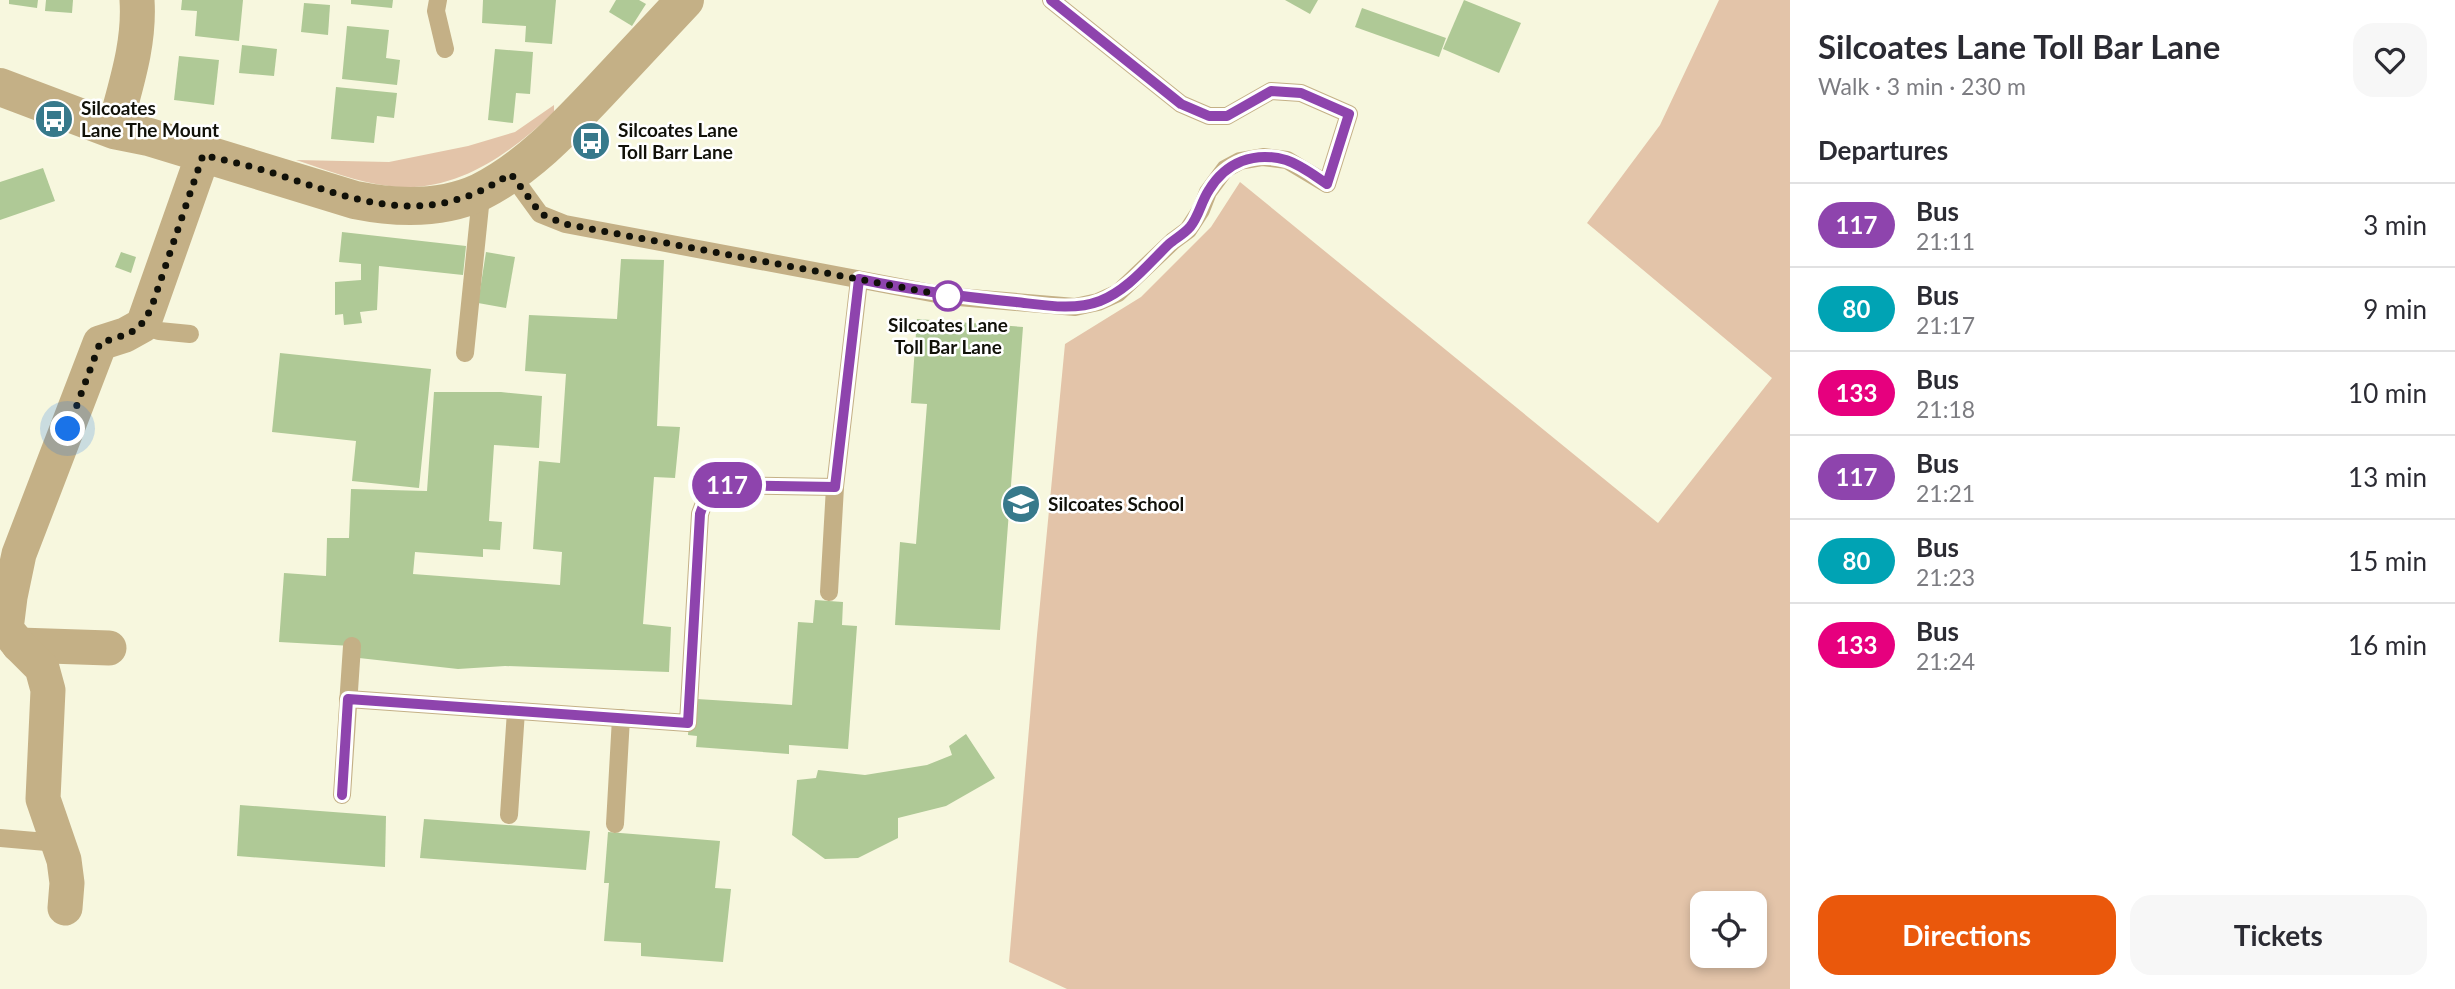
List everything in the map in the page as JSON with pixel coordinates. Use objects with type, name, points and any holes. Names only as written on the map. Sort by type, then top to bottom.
[{"type":"street","points":[[114,130],[133,60],[138,17],[137,0]]},
{"type":"street","points":[[0,87],[114,130],[149,136],[203,155],[272,173],[355,200],[389,207],[435,205],[478,193],[511,174],[564,128],[685,0]]},
{"type":"street","points":[[65,908],[64,860],[43,799],[48,690],[41,668],[10,640],[6,629],[10,597],[19,554],[100,343],[143,326],[203,155]]},
{"type":"street","points":[[10,640],[109,648]]},
{"type":"lane","points":[[438,0],[436,11],[445,49]]},
{"type":"lane","points":[[511,174],[541,214],[565,224],[947,296],[1075,307],[1108,297],[1133,279],[1188,230],[1201,210],[1208,192],[1225,169],[1240,161],[1263,157],[1287,160],[1327,184],[1349,114],[1301,93],[1271,91],[1227,116],[1209,116],[1181,104],[1051,0]]},
{"type":"lane","points":[[465,353],[480,206],[478,193]]},
{"type":"lane","points":[[829,592],[835,487],[859,279]]},
{"type":"lane","points":[[143,326],[159,331],[190,334]]},
{"type":"lane","points":[[348,699],[688,723],[700,514],[704,500],[726,485],[835,487]]},
{"type":"lane","points":[[342,795],[352,646]]},
{"type":"lane","points":[[509,815],[516,711]]},
{"type":"lane","points":[[615,824],[621,718]]},
{"type":"lane","points":[[0,838],[58,844]]},
{"type":"shaded area","points":[[1719,0],[1790,0],[1790,989],[1067,989],[1009,962],[1065,344],[1141,297],[1211,227],[1240,182],[1658,523],[1772,378],[1587,223],[1660,125]]},
{"type":"shaded area","points":[[554,105],[554,112],[500,156],[458,178],[436,184],[413,187],[377,184],[296,160],[389,162],[468,146],[515,132]]},
{"type":"building","points":[[9,0],[38,0],[37,8],[9,4]]},
{"type":"building","points":[[46,0],[73,0],[72,13],[45,11]]},
{"type":"building","points":[[182,0],[243,0],[239,41],[195,36],[197,11],[181,10]]},
{"type":"building","points":[[351,0],[393,0],[392,8],[351,4]]},
{"type":"building","points":[[483,0],[556,0],[552,44],[525,42],[526,26],[482,23]]},
{"type":"building","points":[[616,0],[639,0],[646,4],[632,26],[609,12]]},
{"type":"building","points":[[1285,0],[1318,0],[1310,14]]},
{"type":"building","points":[[1464,0],[1521,23],[1499,73],[1443,49]]},
{"type":"building","points":[[304,3],[330,5],[328,35],[301,32]]},
{"type":"building","points":[[1362,8],[1446,38],[1439,57],[1355,27]]},
{"type":"building","points":[[347,26],[389,30],[386,58],[400,60],[397,85],[342,79]]},
{"type":"building","points":[[242,45],[277,49],[274,76],[239,73]]},
{"type":"building","points":[[495,49],[533,52],[530,94],[516,93],[513,123],[488,120]]},
{"type":"building","points":[[179,56],[219,60],[214,105],[174,100]]},
{"type":"building","points":[[336,87],[397,93],[394,118],[377,116],[374,143],[331,139]]},
{"type":"building","points":[[43,168],[55,201],[0,220],[0,182]]},
{"type":"building","points":[[342,232],[466,246],[463,275],[379,266],[377,310],[360,312],[362,323],[344,325],[343,314],[335,315],[335,282],[361,280],[361,264],[339,262]]},
{"type":"building","points":[[121,252],[136,257],[131,273],[115,267]]},
{"type":"building","points":[[486,252],[515,257],[506,308],[478,303]]},
{"type":"building","points":[[621,259],[664,260],[657,426],[680,427],[675,478],[654,477],[643,624],[671,627],[669,672],[505,666],[458,669],[359,658],[352,646],[279,642],[284,573],[326,576],[327,538],[349,538],[351,489],[427,491],[434,392],[501,392],[542,396],[539,448],[494,445],[489,521],[502,522],[500,550],[483,549],[483,557],[415,552],[413,574],[560,585],[562,552],[533,549],[539,461],[560,463],[566,374],[525,371],[529,315],[617,319]]},
{"type":"building","points":[[917,319],[1023,327],[1000,630],[895,625],[900,542],[916,544],[927,404],[911,403]]},
{"type":"building","points":[[280,353],[431,369],[419,488],[352,481],[356,441],[272,432]]},
{"type":"building","points":[[815,600],[843,602],[842,625],[857,626],[848,749],[789,745],[789,754],[696,747],[697,736],[688,735],[690,711],[697,699],[792,705],[798,622],[813,623]]},
{"type":"building","points":[[966,734],[995,778],[946,806],[898,818],[898,838],[858,858],[825,859],[792,835],[797,780],[816,778],[818,770],[865,775],[927,765],[952,755],[949,746]]},
{"type":"building","points":[[240,805],[386,816],[385,867],[237,856]]},
{"type":"building","points":[[424,819],[590,831],[586,870],[420,858]]},
{"type":"building","points":[[608,832],[720,841],[715,888],[731,889],[723,962],[641,956],[641,943],[604,941],[609,883],[604,883]]},
{"type":"bus line","name":"117","points":[[342,795],[348,699],[688,723],[700,514],[704,500],[726,485],[835,487],[859,279],[947,296],[1075,307],[1098,302],[1118,292],[1133,279],[1188,230],[1201,210],[1208,192],[1225,169],[1240,161],[1263,157],[1287,160],[1327,184],[1349,114],[1301,93],[1271,91],[1227,116],[1209,116],[1181,104],[1062,6],[1051,0]]},
{"type":"place","name":"Silcoates Lane The Mount","points":[[54,119]]},
{"type":"place","name":"Silcoates Lane Toll Barr Lane","points":[[591,141]]},
{"type":"place","name":"Silcoates Lane Toll Bar Lane","points":[[948,296]]},
{"type":"place","name":"Silcoates School","points":[[1021,504]]},
{"type":"route","points":[[68,429],[100,343],[143,326],[203,155],[272,173],[355,200],[389,207],[435,205],[478,193],[511,174],[541,214],[565,224],[948,296]]}]
